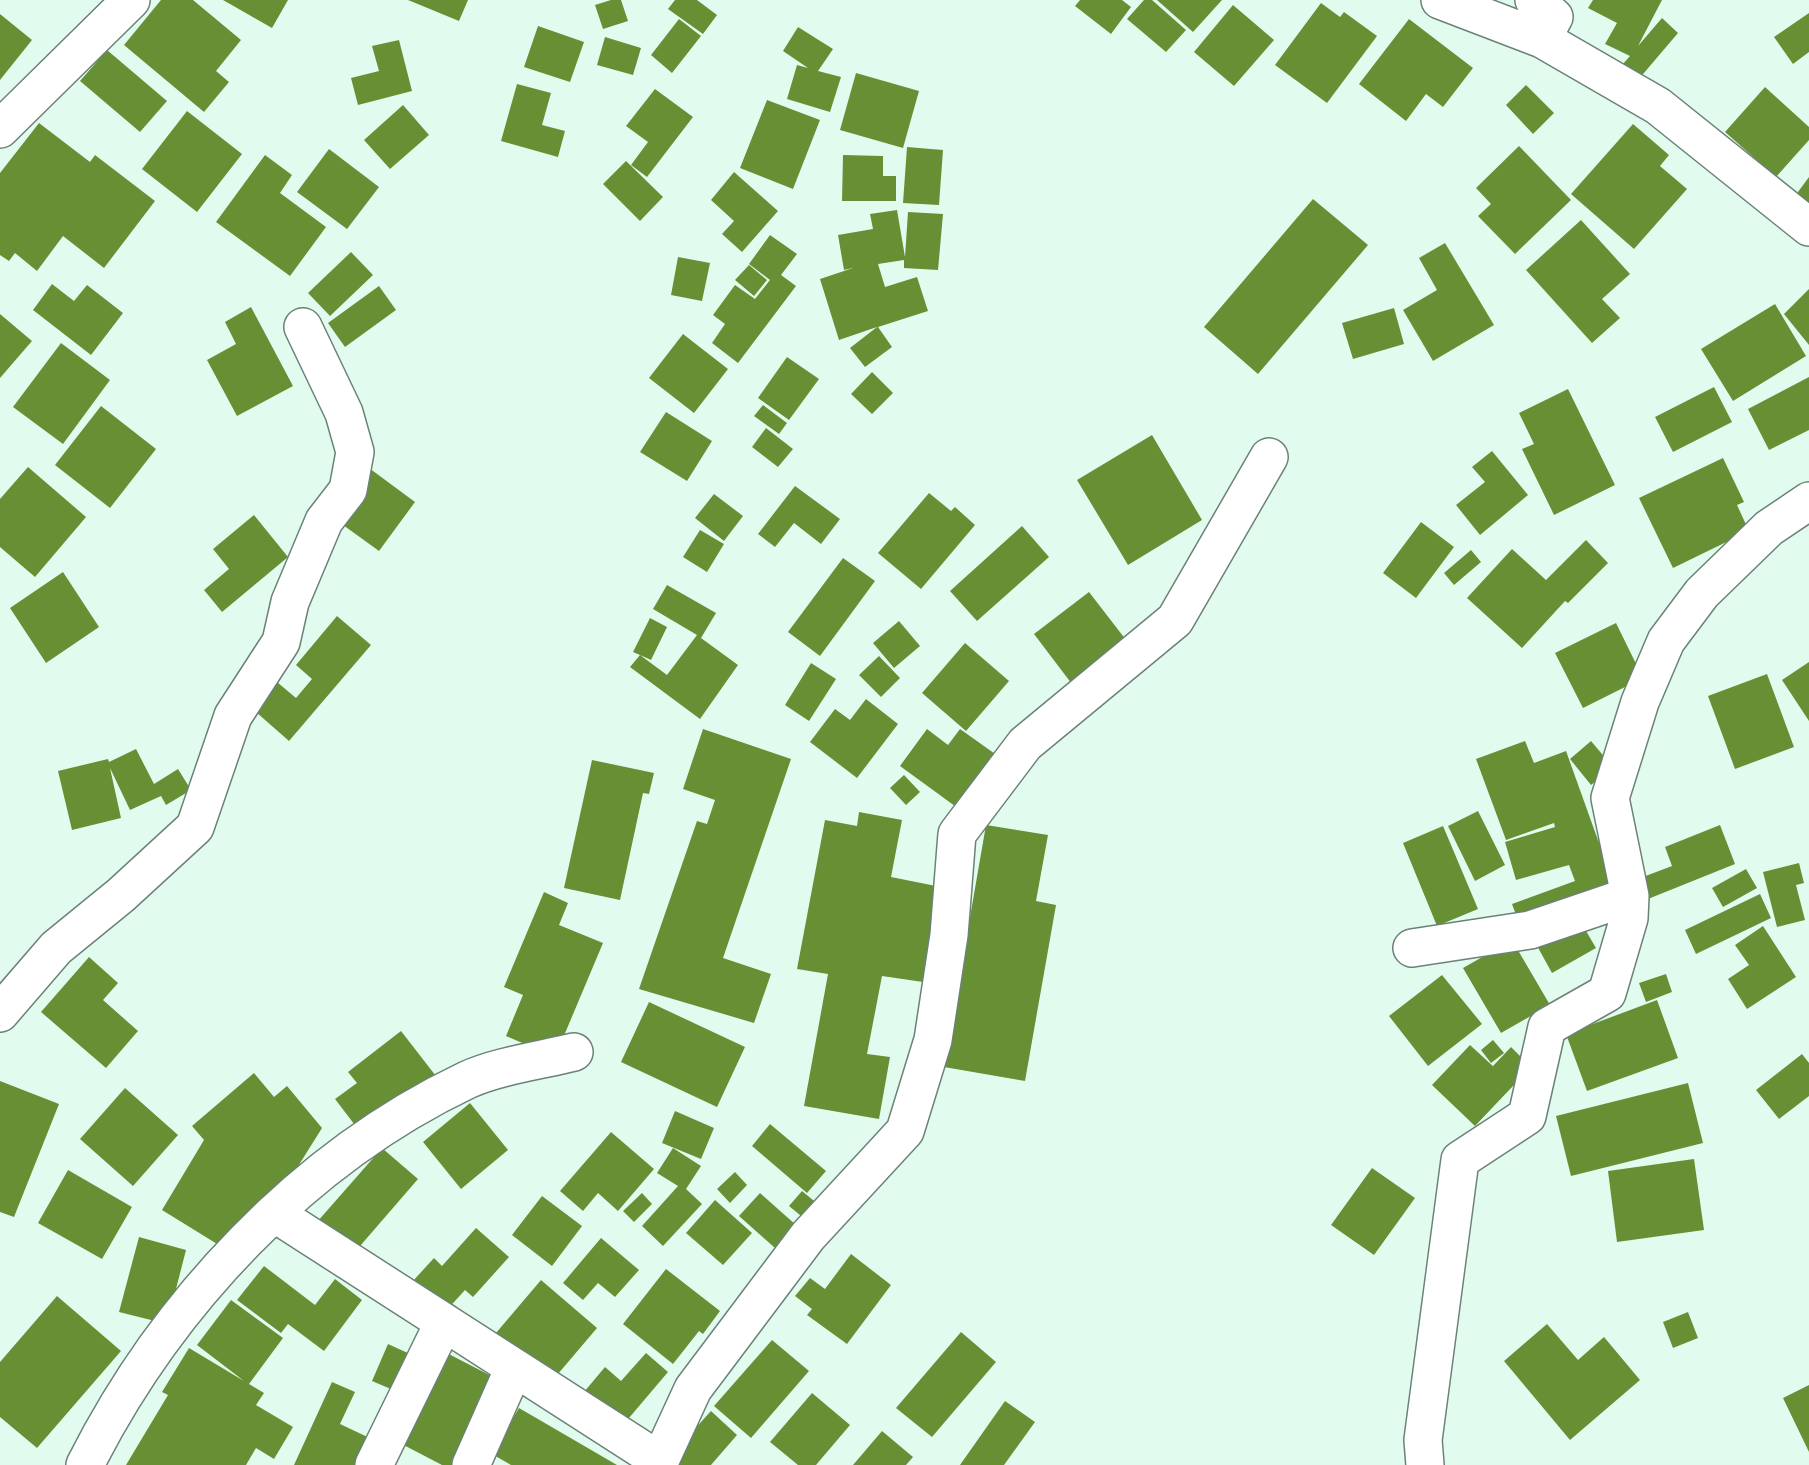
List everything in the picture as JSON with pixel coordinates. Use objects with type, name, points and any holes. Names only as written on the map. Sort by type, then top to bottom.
[{"type":"street","points":[[0,129],[131,0]]},
{"type":"street","points":[[1440,0],[1542,39],[1658,106],[1809,227]]},
{"type":"street","points":[[1534,0],[1554,17],[1542,39]]},
{"type":"street","points":[[0,1013],[56,948],[121,895],[195,827],[233,716],[281,642],[290,602],[324,521],[348,490],[355,452],[344,414],[303,327]]},
{"type":"street","points":[[274,1213],[659,1463],[694,1389],[808,1236],[905,1130],[933,1040],[949,935],[957,834],[1025,744],[1175,620],[1269,457]]},
{"type":"street","points":[[1425,1465],[1423,1440],[1460,1160],[1527,1116],[1547,1027],[1607,993],[1629,918],[1630,896],[1610,798],[1640,702],[1666,641],[1702,593],[1769,528],[1809,502]]},
{"type":"street","points":[[1412,948],[1530,930],[1630,896]]},
{"type":"street","points":[[85,1465],[108,1419],[166,1329],[274,1213],[365,1137],[469,1079],[575,1052]]},
{"type":"street","points":[[374,1465],[444,1322]]},
{"type":"street","points":[[471,1465],[514,1368]]},
{"type":"building","points":[[161,0],[193,0],[241,40],[216,71],[229,82],[204,112],[124,45]]},
{"type":"building","points":[[223,0],[288,0],[272,28]]},
{"type":"building","points":[[408,0],[468,0],[459,21]]},
{"type":"building","points":[[621,0],[628,21],[603,29],[595,5]]},
{"type":"building","points":[[675,0],[697,0],[717,15],[703,34],[668,9]]},
{"type":"building","points":[[1080,0],[1122,0],[1131,7],[1111,34],[1075,6]]},
{"type":"building","points":[[1144,0],[1152,0],[1186,30],[1166,52],[1127,19]]},
{"type":"building","points":[[1157,0],[1222,0],[1193,32]]},
{"type":"building","points":[[1593,0],[1662,0],[1638,46],[1662,18],[1678,33],[1638,80],[1622,65],[1630,56],[1605,44],[1617,23],[1588,8]]},
{"type":"building","points":[[1321,3],[1340,17],[1344,12],[1377,36],[1327,103],[1275,65]]},
{"type":"building","points":[[1233,5],[1274,40],[1234,86],[1194,52]]},
{"type":"building","points":[[1809,13],[1809,52],[1793,64],[1774,37]]},
{"type":"building","points":[[0,14],[32,40],[0,80]]},
{"type":"building","points":[[679,19],[701,36],[672,73],[651,55]]},
{"type":"building","points":[[1409,19],[1473,68],[1443,107],[1426,94],[1406,121],[1359,84]]},
{"type":"building","points":[[538,26],[584,42],[570,82],[524,67]]},
{"type":"building","points":[[798,27],[833,49],[818,71],[841,77],[830,112],[787,99],[797,65],[808,68],[783,51]]},
{"type":"building","points":[[605,37],[641,48],[633,75],[597,65]]},
{"type":"building","points":[[399,40],[412,91],[358,105],[351,78],[379,71],[372,46]]},
{"type":"building","points":[[107,50],[167,101],[140,132],[80,81]]},
{"type":"building","points":[[856,73],[919,91],[903,148],[840,130]]},
{"type":"building","points":[[517,84],[551,93],[542,125],[565,131],[558,157],[501,141]]},
{"type":"building","points":[[1526,85],[1554,113],[1533,134],[1506,105]]},
{"type":"building","points":[[1765,87],[1809,127],[1809,140],[1776,177],[1725,132]]},
{"type":"building","points":[[655,89],[693,117],[647,177],[631,165],[648,142],[626,126]]},
{"type":"building","points":[[767,100],[820,120],[793,189],[740,168]]},
{"type":"building","points":[[403,105],[429,135],[390,169],[364,140]]},
{"type":"building","points":[[187,111],[242,154],[197,212],[142,169]]},
{"type":"building","points":[[39,123],[90,162],[95,155],[155,201],[104,268],[63,236],[37,271],[15,253],[9,261],[0,255],[0,173]]},
{"type":"building","points":[[1633,124],[1669,155],[1660,166],[1687,189],[1634,249],[1571,194]]},
{"type":"building","points":[[1519,146],[1571,200],[1515,254],[1478,216],[1491,204],[1476,188]]},
{"type":"building","points":[[907,147],[943,150],[939,205],[903,203]]},
{"type":"building","points":[[329,149],[379,187],[347,229],[297,192]]},
{"type":"building","points":[[265,155],[292,175],[280,193],[326,227],[290,276],[216,222]]},
{"type":"building","points":[[843,155],[883,156],[883,176],[896,176],[896,201],[842,201]]},
{"type":"building","points":[[626,161],[663,197],[640,221],[603,184]]},
{"type":"building","points":[[734,172],[778,211],[742,252],[722,234],[734,221],[711,200]]},
{"type":"building","points":[[1809,177],[1809,212],[1792,200]]},
{"type":"building","points":[[1313,199],[1368,245],[1258,374],[1204,327]]},
{"type":"building","points":[[897,210],[905,257],[908,212],[943,214],[938,270],[904,268],[904,260],[878,264],[885,287],[917,277],[928,311],[878,327],[892,347],[865,367],[850,348],[877,327],[839,340],[820,279],[853,268],[844,270],[838,235],[873,229],[870,214]]},
{"type":"building","points":[[1581,220],[1630,274],[1602,299],[1620,318],[1592,343],[1526,270]]},
{"type":"building","points":[[770,235],[797,254],[781,275],[796,286],[738,363],[712,343],[725,324],[713,315],[735,285],[755,299],[770,280],[749,264]]},
{"type":"building","points":[[1445,243],[1494,325],[1433,361],[1403,310],[1437,290],[1419,258]]},
{"type":"building","points":[[351,252],[373,275],[330,316],[308,293]]},
{"type":"building","points":[[678,257],[710,263],[702,301],[671,295]]},
{"type":"building","points":[[749,265],[767,280],[754,296],[735,280]]},
{"type":"building","points":[[52,284],[74,301],[87,285],[123,313],[91,355],[33,310]]},
{"type":"building","points":[[379,286],[396,310],[345,347],[328,323]]},
{"type":"building","points":[[1809,289],[1809,345],[1784,314]]},
{"type":"building","points":[[1775,304],[1806,356],[1733,401],[1701,349]]},
{"type":"building","points":[[251,307],[293,386],[237,416],[207,360],[236,344],[225,322]]},
{"type":"building","points":[[1394,308],[1404,344],[1353,359],[1342,323]]},
{"type":"building","points":[[0,314],[32,341],[0,378]]},
{"type":"building","points":[[683,334],[728,369],[694,413],[649,378]]},
{"type":"building","points":[[61,343],[110,380],[63,444],[13,407]]},
{"type":"building","points":[[787,357],[819,379],[789,420],[758,398]]},
{"type":"building","points":[[872,372],[893,393],[872,414],[851,394]]},
{"type":"building","points":[[1809,377],[1809,430],[1769,450],[1748,409]]},
{"type":"building","points":[[1714,387],[1732,422],[1673,452],[1655,417]]},
{"type":"building","points":[[1568,389],[1615,485],[1554,515],[1522,449],[1534,444],[1519,413]]},
{"type":"building","points":[[763,405],[787,423],[779,434],[754,416]]},
{"type":"building","points":[[101,406],[156,449],[110,508],[55,465]]},
{"type":"building","points":[[666,412],[712,441],[687,481],[640,452]]},
{"type":"building","points":[[766,428],[793,449],[778,467],[752,447]]},
{"type":"building","points":[[1152,435],[1202,520],[1128,565],[1077,480]]},
{"type":"building","points":[[1492,451],[1528,495],[1480,535],[1456,505],[1485,482],[1472,467]]},
{"type":"building","points":[[1723,458],[1744,502],[1737,505],[1749,531],[1673,568],[1639,498]]},
{"type":"building","points":[[28,467],[86,517],[35,577],[0,547],[0,499]]},
{"type":"building","points":[[369,468],[415,502],[379,551],[332,517]]},
{"type":"building","points":[[795,486],[840,519],[821,544],[794,523],[775,547],[758,534]]},
{"type":"building","points":[[929,493],[951,511],[955,507],[975,525],[921,589],[878,553]]},
{"type":"building","points":[[714,494],[743,516],[724,541],[695,518]]},
{"type":"building","points":[[254,515],[288,557],[222,612],[204,590],[229,569],[213,549]]},
{"type":"building","points":[[1421,522],[1454,547],[1416,598],[1383,573]]},
{"type":"building","points":[[1022,526],[1049,557],[977,621],[950,591]]},
{"type":"building","points":[[700,530],[724,544],[707,572],[683,557]]},
{"type":"building","points":[[1586,540],[1608,563],[1568,603],[1565,601],[1522,648],[1467,598],[1512,549],[1546,580]]},
{"type":"building","points":[[1471,550],[1481,562],[1454,585],[1444,573]]},
{"type":"building","points":[[843,558],[875,581],[820,656],[788,632]]},
{"type":"building","points":[[63,572],[99,627],[46,663],[10,608]]},
{"type":"building","points":[[667,585],[716,613],[701,638],[738,665],[700,719],[630,667],[640,655],[667,675],[697,635],[653,609]]},
{"type":"building","points":[[1089,592],[1133,649],[1078,692],[1034,634]]},
{"type":"building","points":[[337,616],[371,645],[289,741],[248,705],[271,677],[296,698],[312,679],[296,665]]},
{"type":"building","points":[[650,618],[667,627],[651,660],[633,652]]},
{"type":"building","points":[[899,621],[920,646],[894,668],[873,643]]},
{"type":"building","points":[[1616,623],[1643,678],[1583,708],[1555,653]]},
{"type":"building","points":[[965,643],[1009,681],[966,731],[922,693]]},
{"type":"building","points":[[879,656],[900,678],[881,697],[859,675]]},
{"type":"building","points":[[1809,662],[1809,721],[1782,680]]},
{"type":"building","points":[[811,663],[836,679],[809,721],[785,705]]},
{"type":"building","points":[[1767,674],[1794,747],[1735,769],[1708,696]]},
{"type":"building","points":[[866,699],[898,724],[857,778],[810,742],[835,709],[850,720]]},
{"type":"building","points":[[703,729],[791,759],[723,958],[771,974],[754,1023],[639,989],[697,821],[707,824],[715,800],[683,789]]},
{"type":"building","points":[[927,729],[948,745],[960,729],[998,756],[959,809],[900,766]]},
{"type":"building","points":[[1525,741],[1534,763],[1566,751],[1599,843],[1609,838],[1626,884],[1519,923],[1512,904],[1575,881],[1569,865],[1516,880],[1505,842],[1555,827],[1554,823],[1506,840],[1476,759]]},
{"type":"building","points":[[1591,741],[1613,767],[1591,785],[1570,759]]},
{"type":"building","points":[[136,749],[154,784],[178,769],[191,790],[166,805],[161,796],[130,810],[110,768],[121,818],[72,830],[58,771],[108,759],[109,762]]},
{"type":"building","points":[[592,760],[654,773],[649,794],[643,793],[620,900],[564,888]]},
{"type":"building","points":[[904,775],[920,792],[906,805],[890,788]]},
{"type":"building","points":[[1478,811],[1505,865],[1475,881],[1448,826]]},
{"type":"building","points":[[859,812],[902,820],[891,877],[941,887],[923,982],[882,976],[867,1054],[890,1057],[879,1119],[804,1106],[828,974],[797,969],[825,820],[857,826]]},
{"type":"building","points":[[986,825],[1048,835],[1036,901],[1056,905],[1025,1081],[944,1067]]},
{"type":"building","points":[[1720,825],[1735,864],[1643,901],[1635,880],[1672,866],[1665,847]]},
{"type":"building","points":[[1443,826],[1478,909],[1437,926],[1403,843]]},
{"type":"building","points":[[1799,863],[1804,883],[1796,885],[1805,920],[1777,927],[1763,872]]},
{"type":"building","points":[[1746,869],[1757,888],[1723,907],[1712,888]]},
{"type":"building","points":[[544,892],[568,903],[559,925],[603,943],[555,1057],[506,1036],[523,995],[504,987]]},
{"type":"building","points":[[1760,894],[1771,918],[1696,954],[1685,930]]},
{"type":"building","points":[[1579,919],[1596,948],[1552,973],[1536,944]]},
{"type":"building","points":[[1763,926],[1796,977],[1747,1009],[1728,979],[1749,965],[1735,945]]},
{"type":"building","points":[[1512,940],[1550,1005],[1501,1033],[1463,968]]},
{"type":"building","points":[[89,957],[118,983],[103,1000],[138,1031],[106,1068],[41,1012]]},
{"type":"building","points":[[1666,974],[1672,992],[1646,1002],[1639,983]]},
{"type":"building","points":[[1442,975],[1482,1024],[1428,1066],[1389,1016]]},
{"type":"building","points":[[1657,1000],[1678,1058],[1587,1091],[1566,1034]]},
{"type":"building","points":[[649,1002],[745,1047],[717,1107],[621,1062]]},
{"type":"building","points":[[401,1031],[439,1080],[364,1137],[335,1099],[357,1083],[348,1072]]},
{"type":"building","points":[[1493,1040],[1504,1053],[1491,1063],[1481,1050]]},
{"type":"building","points":[[1470,1045],[1495,1068],[1493,1066],[1511,1047],[1531,1067],[1475,1126],[1432,1085]]},
{"type":"building","points":[[1802,1054],[1809,1063],[1809,1096],[1779,1119],[1756,1090]]},
{"type":"building","points":[[254,1073],[274,1097],[287,1086],[322,1128],[297,1168],[222,1247],[162,1210],[204,1140],[192,1126]]},
{"type":"building","points":[[0,1081],[59,1104],[14,1217],[0,1212]]},
{"type":"building","points":[[1688,1083],[1703,1143],[1571,1176],[1556,1116]]},
{"type":"building","points":[[125,1088],[178,1135],[133,1186],[80,1139]]},
{"type":"building","points":[[470,1103],[508,1150],[461,1189],[423,1142]]},
{"type":"building","points":[[675,1111],[714,1128],[701,1159],[662,1143]]},
{"type":"building","points":[[770,1124],[826,1171],[807,1193],[752,1146]]},
{"type":"building","points":[[611,1132],[654,1169],[618,1211],[598,1193],[583,1211],[560,1191]]},
{"type":"building","points":[[382,1148],[418,1179],[354,1253],[317,1222]]},
{"type":"building","points":[[673,1148],[701,1166],[686,1189],[702,1204],[663,1246],[642,1226],[678,1186],[657,1173]]},
{"type":"building","points":[[1694,1159],[1704,1230],[1617,1242],[1608,1171]]},
{"type":"building","points":[[1372,1168],[1415,1198],[1374,1255],[1331,1225]]},
{"type":"building","points":[[68,1170],[132,1207],[102,1259],[38,1223]]},
{"type":"building","points":[[735,1172],[747,1185],[730,1203],[717,1189]]},
{"type":"building","points":[[802,1191],[819,1205],[806,1220],[789,1206]]},
{"type":"building","points":[[642,1193],[652,1204],[634,1222],[623,1211]]},
{"type":"building","points":[[760,1193],[796,1225],[775,1248],[739,1216]]},
{"type":"building","points":[[542,1196],[582,1226],[552,1266],[512,1235]]},
{"type":"building","points":[[715,1200],[752,1233],[723,1265],[686,1233]]},
{"type":"building","points":[[476,1228],[509,1257],[473,1297],[465,1290],[445,1312],[412,1282],[434,1258],[442,1266]]},
{"type":"building","points":[[139,1237],[186,1250],[167,1324],[119,1312]]},
{"type":"building","points":[[601,1238],[639,1270],[615,1297],[598,1283],[583,1300],[563,1283]]},
{"type":"building","points":[[851,1254],[891,1285],[847,1344],[807,1315],[812,1309],[795,1296],[810,1278],[825,1289]]},
{"type":"building","points":[[264,1266],[315,1305],[335,1279],[362,1300],[324,1351],[288,1324],[281,1333],[237,1300]]},
{"type":"building","points":[[666,1269],[720,1311],[703,1334],[699,1331],[673,1364],[623,1324]]},
{"type":"building","points":[[541,1280],[597,1328],[552,1381],[496,1333]]},
{"type":"building","points":[[57,1296],[121,1351],[37,1448],[0,1417],[0,1362]]},
{"type":"building","points":[[231,1300],[283,1338],[249,1384],[264,1393],[256,1405],[293,1427],[274,1459],[256,1448],[246,1465],[126,1465],[168,1395],[162,1392],[189,1348],[244,1381],[197,1345]]},
{"type":"building","points":[[1688,1312],[1698,1338],[1673,1348],[1663,1322]]},
{"type":"building","points":[[1547,1324],[1578,1360],[1604,1337],[1640,1380],[1570,1440],[1504,1361]]},
{"type":"building","points":[[961,1332],[996,1362],[932,1437],[896,1408]]},
{"type":"building","points":[[772,1340],[809,1371],[751,1438],[714,1406]]},
{"type":"building","points":[[388,1344],[421,1359],[405,1395],[372,1381]]},
{"type":"building","points":[[441,1350],[501,1381],[457,1465],[442,1465],[394,1440]]},
{"type":"building","points":[[646,1353],[668,1372],[623,1425],[584,1392],[605,1367],[621,1381]]},
{"type":"building","points":[[332,1382],[355,1392],[340,1424],[376,1441],[365,1465],[294,1465]]},
{"type":"building","points":[[1809,1385],[1809,1452],[1783,1398]]},
{"type":"building","points":[[812,1393],[850,1425],[816,1465],[798,1465],[770,1442]]},
{"type":"building","points":[[1005,1401],[1035,1422],[1004,1465],[960,1465]]},
{"type":"building","points":[[519,1408],[617,1465],[511,1465],[492,1454]]},
{"type":"building","points":[[711,1411],[737,1435],[711,1465],[662,1465]]},
{"type":"building","points":[[882,1431],[913,1457],[906,1465],[853,1465]]}]
